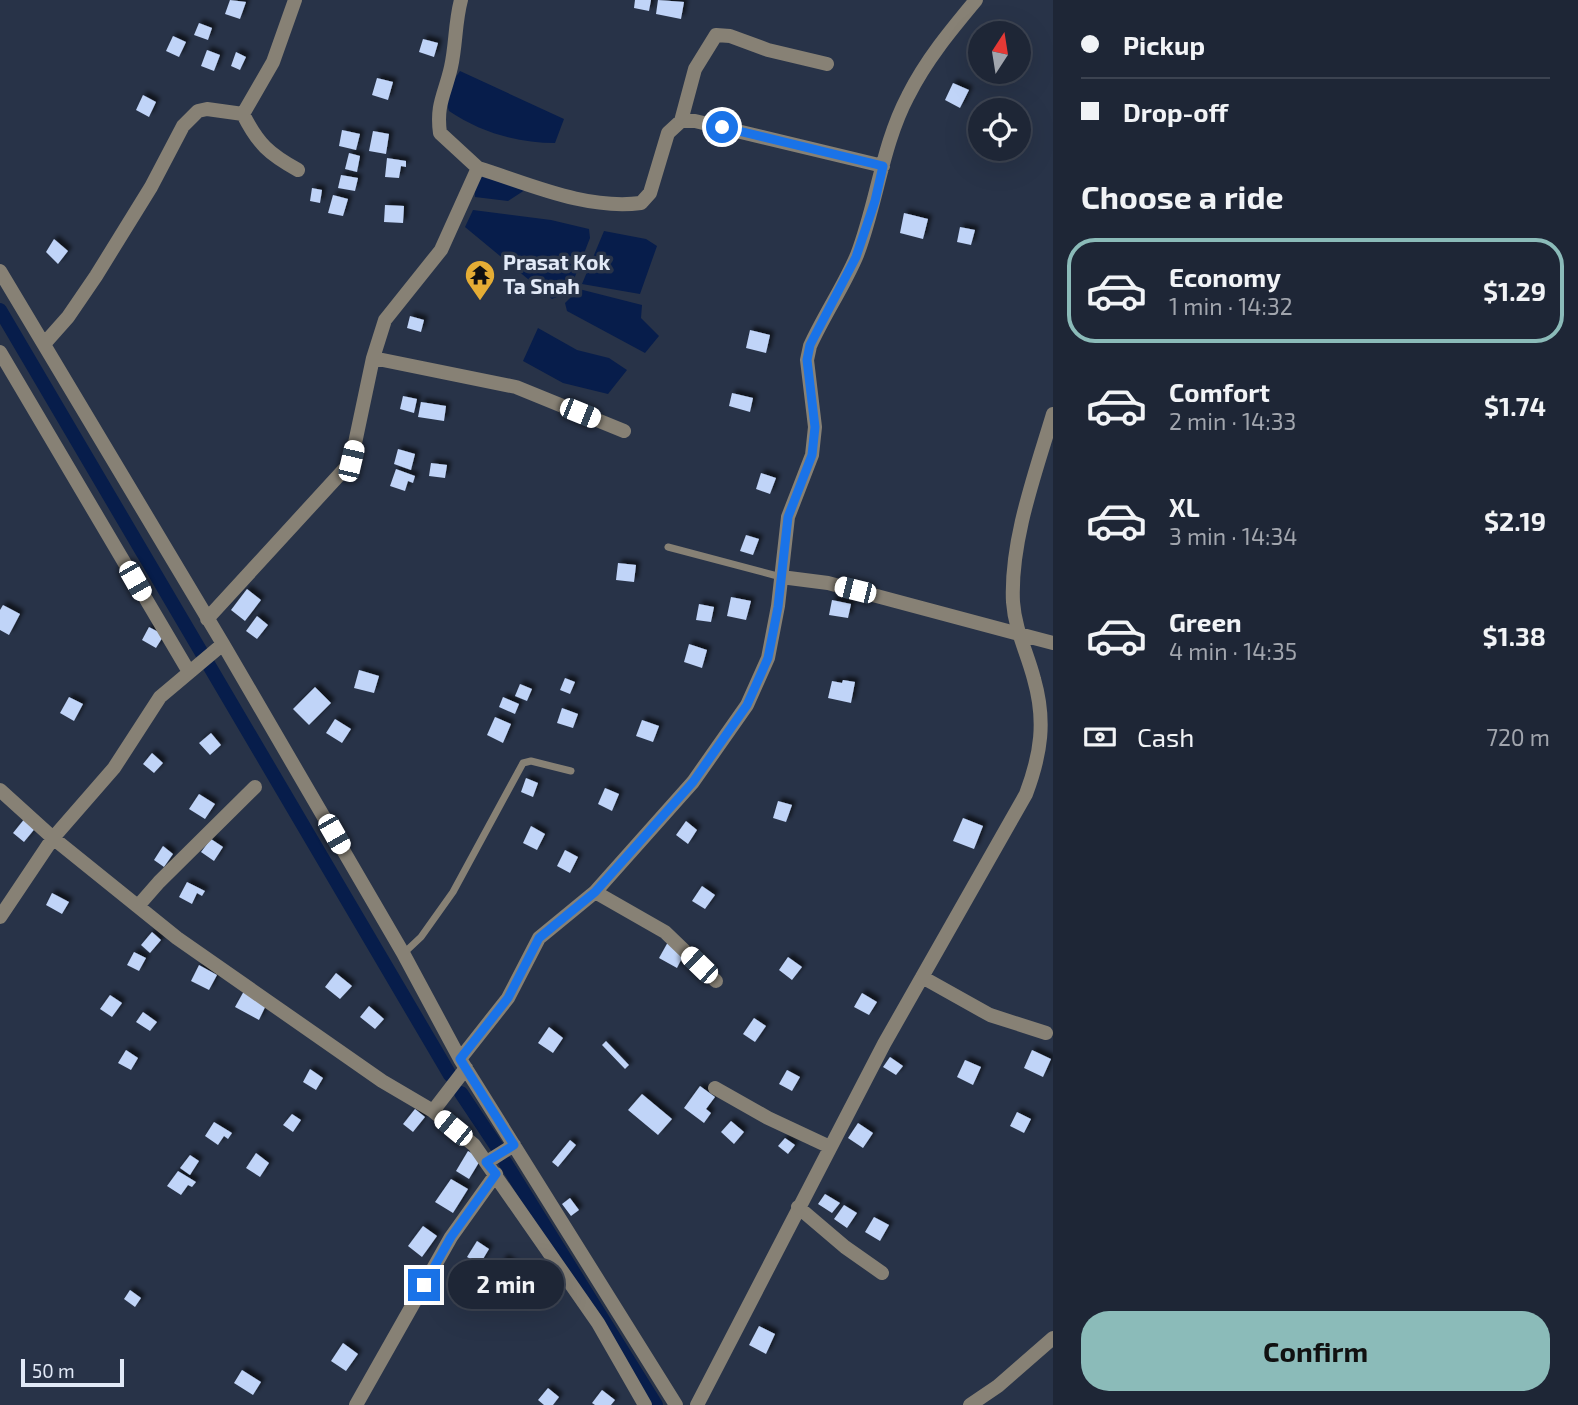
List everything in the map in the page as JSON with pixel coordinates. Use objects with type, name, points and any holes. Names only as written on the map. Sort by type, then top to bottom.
[{"type":"street","points":[[243,114],[273,62],[295,0]]},
{"type":"street","points":[[461,0],[452,66],[438,108],[440,133],[478,168],[554,194],[624,205],[641,203],[650,193],[668,133],[681,121],[695,69],[716,35],[730,36],[768,50],[827,64]]},
{"type":"street","points":[[433,1111],[508,998],[539,938],[595,892],[693,782],[747,705],[768,658],[788,517],[812,455],[815,427],[807,360],[810,345],[856,257],[875,201],[887,149],[907,97],[937,47],[976,0]]},
{"type":"street","points":[[44,344],[68,317],[96,276],[151,187],[183,126],[198,111],[243,114]]},
{"type":"street","points":[[243,114],[262,146],[277,159],[298,170]]},
{"type":"street","points":[[681,121],[695,121],[883,166]]},
{"type":"street","points":[[207,619],[351,461],[373,358],[385,320],[441,250],[478,168]]},
{"type":"street","points":[[0,271],[223,644],[403,953],[463,1063],[676,1405]]},
{"type":"street","points":[[0,352],[189,672]]},
{"type":"street","points":[[373,358],[516,387],[624,431]]},
{"type":"street","points":[[697,1405],[830,1147],[1026,794],[1040,751],[1041,714],[1035,680],[1017,632],[1013,601],[1025,509],[1053,414]]},
{"type":"street","points":[[781,577],[828,583],[1053,643]]},
{"type":"street","points":[[0,917],[53,838],[114,768],[160,697],[223,644]]},
{"type":"street","points":[[138,906],[255,787]]},
{"type":"street","points":[[0,790],[53,838],[177,938],[382,1081],[433,1111],[474,1145],[598,1323],[645,1405]]},
{"type":"street","points":[[595,892],[665,932],[716,981]]},
{"type":"street","points":[[922,977],[990,1015],[1046,1033]]},
{"type":"street","points":[[715,1088],[768,1118],[830,1147]]},
{"type":"street","points":[[486,1162],[514,1145]]},
{"type":"street","points":[[356,1405],[451,1237],[496,1174]]},
{"type":"street","points":[[798,1207],[845,1247],[882,1273]]},
{"type":"street","points":[[970,1405],[998,1386],[1053,1338]]},
{"type":"lane","points":[[668,547],[781,577]]},
{"type":"lane","points":[[403,953],[421,937],[453,892],[523,762],[531,761],[572,771]]},
{"type":"water","points":[[460,71],[564,119],[555,143],[499,135],[473,125],[449,111],[444,94]]},
{"type":"water","points":[[484,171],[528,188],[508,201],[475,197],[474,182]]},
{"type":"water","points":[[473,210],[551,220],[589,229],[590,238],[569,292],[552,299],[465,227]]},
{"type":"water","points":[[604,231],[646,239],[657,246],[640,294],[582,284]]},
{"type":"water","points":[[579,289],[642,305],[641,318],[659,336],[645,353],[567,311],[565,303]]},
{"type":"water","points":[[538,328],[577,350],[609,358],[627,370],[608,394],[563,383],[523,361]]},
{"type":"building","points":[[230,0],[246,2],[240,19],[225,14]]},
{"type":"building","points":[[635,0],[651,0],[649,11],[634,8]]},
{"type":"building","points":[[658,0],[684,2],[681,19],[656,14]]},
{"type":"building","points":[[199,23],[212,28],[208,40],[194,35]]},
{"type":"building","points":[[173,36],[186,42],[179,57],[166,51]]},
{"type":"building","points":[[423,39],[438,43],[434,57],[419,52]]},
{"type":"building","points":[[207,50],[220,55],[214,71],[201,66]]},
{"type":"building","points":[[236,52],[246,57],[240,70],[231,66]]},
{"type":"building","points":[[377,78],[393,82],[388,100],[372,95]]},
{"type":"building","points":[[953,83],[969,90],[960,108],[945,100]]},
{"type":"building","points":[[143,95],[156,102],[149,117],[136,110]]},
{"type":"building","points":[[342,130],[360,134],[356,150],[339,146]]},
{"type":"building","points":[[373,131],[389,134],[386,154],[369,151]]},
{"type":"building","points":[[349,153],[360,156],[357,172],[345,169]]},
{"type":"building","points":[[387,158],[406,161],[406,167],[401,166],[399,178],[385,177]]},
{"type":"building","points":[[341,175],[358,178],[355,191],[338,188]]},
{"type":"building","points":[[312,188],[322,190],[320,203],[310,201]]},
{"type":"building","points":[[333,195],[348,199],[343,216],[328,213]]},
{"type":"building","points":[[385,205],[404,206],[403,223],[384,222]]},
{"type":"building","points":[[904,213],[928,219],[923,239],[900,233]]},
{"type":"building","points":[[960,227],[975,230],[971,245],[957,242]]},
{"type":"building","points":[[54,239],[68,251],[58,264],[46,252]]},
{"type":"building","points":[[410,316],[424,320],[421,332],[407,328]]},
{"type":"building","points":[[750,330],[770,335],[766,353],[746,348]]},
{"type":"building","points":[[732,393],[753,398],[750,412],[729,406]]},
{"type":"building","points":[[403,396],[417,399],[414,413],[400,409]]},
{"type":"building","points":[[421,402],[446,406],[444,421],[418,417]]},
{"type":"building","points":[[398,449],[415,454],[411,470],[394,464]]},
{"type":"building","points":[[431,463],[447,465],[445,478],[429,476]]},
{"type":"building","points":[[396,469],[415,476],[413,483],[408,481],[405,491],[390,486]]},
{"type":"building","points":[[761,473],[776,478],[770,494],[756,489]]},
{"type":"building","points":[[746,535],[759,539],[753,555],[740,551]]},
{"type":"building","points":[[618,563],[636,565],[634,582],[616,580]]},
{"type":"building","points":[[247,589],[261,600],[245,621],[231,610]]},
{"type":"building","points":[[731,597],[751,601],[746,620],[727,616]]},
{"type":"building","points":[[832,600],[851,604],[848,618],[829,615]]},
{"type":"building","points":[[699,604],[714,607],[711,622],[696,620]]},
{"type":"building","points":[[3,605],[20,614],[9,635],[0,630],[0,610]]},
{"type":"building","points":[[257,616],[268,625],[257,639],[246,631]]},
{"type":"building","points":[[149,627],[164,635],[156,648],[142,640]]},
{"type":"building","points":[[689,644],[707,650],[702,668],[684,662]]},
{"type":"building","points":[[359,670],[379,676],[374,693],[354,688]]},
{"type":"building","points":[[565,678],[575,682],[570,694],[560,690]]},
{"type":"building","points":[[843,680],[855,682],[851,703],[828,698],[832,681],[842,683]]},
{"type":"building","points":[[520,684],[532,689],[527,701],[515,696]]},
{"type":"building","points":[[315,687],[331,703],[309,725],[293,709]]},
{"type":"building","points":[[69,697],[83,704],[74,721],[60,713]]},
{"type":"building","points":[[503,697],[519,704],[515,714],[499,707]]},
{"type":"building","points":[[562,708],[578,714],[573,728],[557,723]]},
{"type":"building","points":[[495,717],[511,724],[503,743],[487,735]]},
{"type":"building","points":[[335,719],[351,729],[342,743],[326,733]]},
{"type":"building","points":[[642,720],[659,726],[653,742],[636,736]]},
{"type":"building","points":[[211,733],[221,745],[210,755],[199,743]]},
{"type":"building","points":[[152,753],[163,763],[154,773],[143,764]]},
{"type":"building","points":[[526,778],[538,783],[533,797],[521,792]]},
{"type":"building","points":[[605,788],[619,794],[612,811],[598,804]]},
{"type":"building","points":[[199,794],[215,804],[205,819],[189,809]]},
{"type":"building","points":[[778,801],[792,805],[786,822],[773,818]]},
{"type":"building","points":[[26,817],[37,826],[24,842],[13,833]]},
{"type":"building","points":[[963,818],[983,826],[974,849],[953,841]]},
{"type":"building","points":[[686,821],[697,830],[688,844],[676,835]]},
{"type":"building","points":[[531,826],[545,834],[537,850],[523,843]]},
{"type":"building","points":[[211,839],[223,847],[214,861],[201,852]]},
{"type":"building","points":[[163,846],[173,854],[164,867],[154,860]]},
{"type":"building","points":[[565,850],[578,857],[570,873],[557,866]]},
{"type":"building","points":[[187,882],[205,891],[202,896],[197,893],[192,904],[179,897]]},
{"type":"building","points":[[702,886],[715,895],[705,909],[692,901]]},
{"type":"building","points":[[52,893],[69,902],[62,914],[46,905]]},
{"type":"building","points":[[152,932],[161,940],[150,953],[141,945]]},
{"type":"building","points":[[668,942],[685,952],[677,968],[659,958]]},
{"type":"building","points":[[134,952],[146,958],[139,971],[127,965]]},
{"type":"building","points":[[788,957],[802,967],[792,980],[779,970]]},
{"type":"building","points":[[199,965],[217,975],[209,990],[191,981]]},
{"type":"building","points":[[336,973],[352,986],[340,999],[325,987]]},
{"type":"building","points":[[244,991],[267,1003],[259,1020],[235,1007]]},
{"type":"building","points":[[862,993],[877,1002],[869,1015],[854,1007]]},
{"type":"building","points":[[110,995],[122,1003],[112,1017],[100,1009]]},
{"type":"building","points":[[369,1006],[384,1019],[375,1029],[360,1017]]},
{"type":"building","points":[[143,1012],[157,1022],[150,1031],[136,1022]]},
{"type":"building","points":[[754,1018],[766,1026],[755,1042],[743,1034]]},
{"type":"building","points":[[549,1027],[563,1038],[553,1053],[538,1043]]},
{"type":"building","points":[[606,1041],[629,1065],[625,1069],[602,1045]]},
{"type":"building","points":[[126,1050],[138,1058],[131,1070],[118,1063]]},
{"type":"building","points":[[1032,1050],[1051,1059],[1043,1077],[1024,1068]]},
{"type":"building","points":[[890,1057],[903,1066],[896,1075],[883,1067]]},
{"type":"building","points":[[965,1060],[981,1067],[973,1085],[957,1077]]},
{"type":"building","points":[[310,1069],[323,1078],[316,1090],[303,1082]]},
{"type":"building","points":[[787,1070],[800,1077],[792,1091],[779,1084]]},
{"type":"building","points":[[700,1086],[715,1097],[706,1109],[711,1113],[704,1123],[684,1108]]},
{"type":"building","points":[[642,1094],[672,1119],[658,1135],[628,1110]]},
{"type":"building","points":[[415,1109],[425,1117],[413,1132],[403,1124]]},
{"type":"building","points":[[1017,1112],[1031,1119],[1024,1133],[1010,1126]]},
{"type":"building","points":[[292,1114],[301,1120],[293,1132],[283,1125]]},
{"type":"building","points":[[731,1121],[744,1132],[734,1144],[721,1132]]},
{"type":"building","points":[[214,1122],[232,1133],[228,1139],[224,1136],[218,1145],[205,1136]]},
{"type":"building","points":[[858,1123],[873,1133],[863,1148],[848,1138]]},
{"type":"building","points":[[785,1138],[795,1145],[788,1154],[778,1146]]},
{"type":"building","points":[[570,1140],[576,1145],[558,1167],[552,1162]]},
{"type":"building","points":[[468,1151],[481,1159],[469,1179],[456,1171]]},
{"type":"building","points":[[256,1153],[269,1163],[260,1177],[246,1168]]},
{"type":"building","points":[[190,1155],[199,1161],[190,1175],[180,1168]]},
{"type":"building","points":[[178,1171],[196,1182],[192,1187],[188,1185],[181,1195],[167,1186]]},
{"type":"building","points":[[451,1179],[468,1189],[453,1213],[435,1202]]},
{"type":"building","points":[[825,1194],[840,1203],[832,1213],[818,1204]]},
{"type":"building","points":[[570,1198],[579,1210],[571,1216],[562,1204]]},
{"type":"building","points":[[844,1205],[857,1213],[847,1228],[834,1219]]},
{"type":"building","points":[[874,1217],[889,1225],[880,1241],[865,1232]]},
{"type":"building","points":[[423,1226],[437,1236],[422,1257],[408,1246]]},
{"type":"building","points":[[477,1241],[489,1249],[480,1264],[467,1257]]},
{"type":"building","points":[[504,1258],[519,1268],[508,1285],[493,1275]]},
{"type":"building","points":[[533,1289],[546,1296],[539,1309],[526,1302]]},
{"type":"building","points":[[130,1290],[141,1298],[135,1307],[124,1299]]},
{"type":"building","points":[[759,1326],[775,1334],[766,1354],[749,1345]]},
{"type":"building","points":[[343,1343],[358,1354],[346,1371],[331,1361]]},
{"type":"building","points":[[242,1370],[261,1382],[253,1395],[234,1383]]},
{"type":"building","points":[[548,1388],[559,1397],[553,1405],[544,1405],[538,1400]]},
{"type":"building","points":[[602,1390],[615,1400],[611,1405],[592,1403]]},
{"type":"waterway","points":[[0,310],[450,1075]]},
{"type":"waterway","points":[[461,1093],[497,1147]]},
{"type":"waterway","points":[[505,1162],[656,1405]]},
{"type":"place","name":"Prasat Kok Ta Snah","points":[[480,302]]},
{"type":"route","points":[[424,1285],[451,1237],[496,1174],[486,1162],[514,1145],[460,1059],[508,998],[539,938],[595,892],[693,782],[747,705],[768,658],[778,607],[788,517],[812,455],[815,427],[807,360],[810,345],[856,257],[875,201],[883,166],[722,127]]}]
